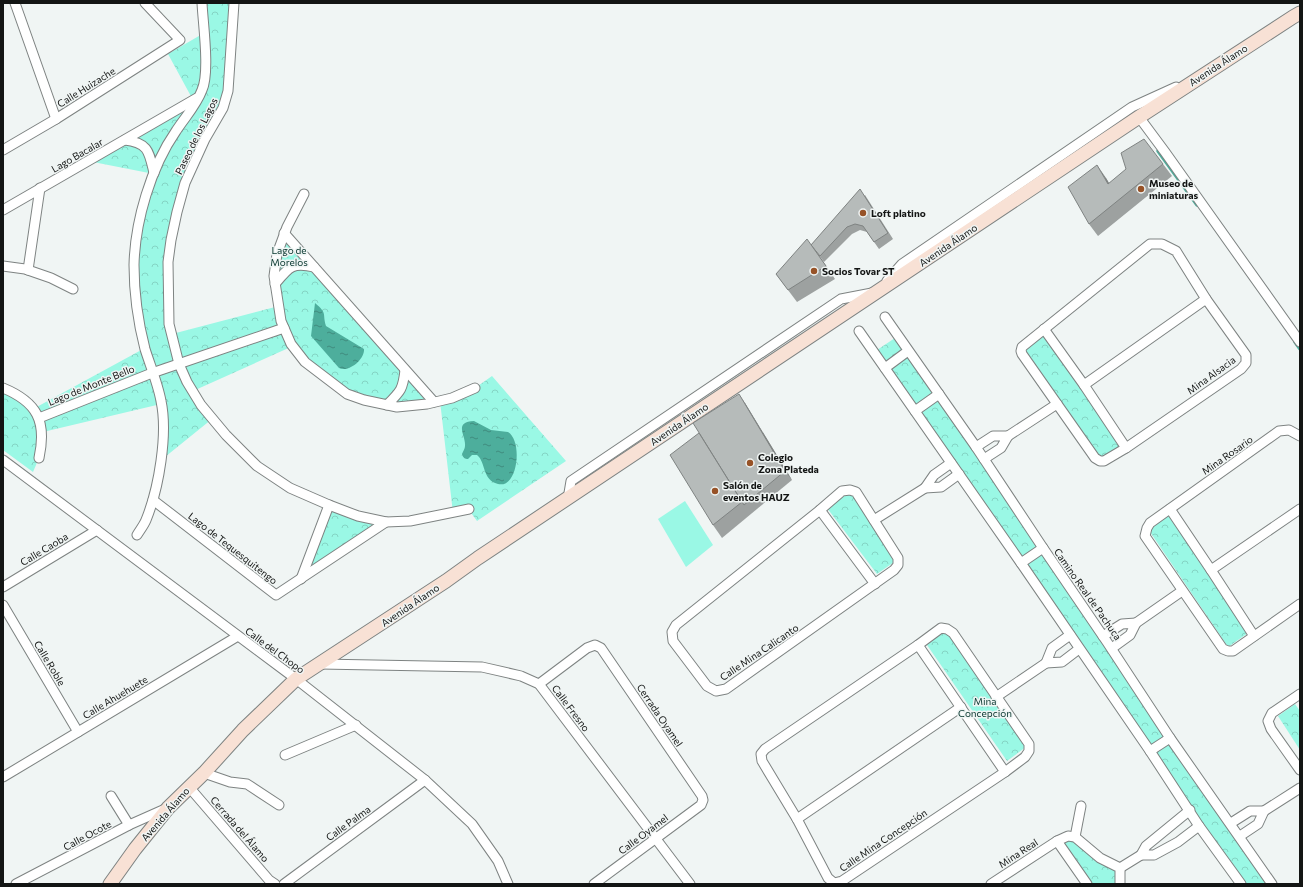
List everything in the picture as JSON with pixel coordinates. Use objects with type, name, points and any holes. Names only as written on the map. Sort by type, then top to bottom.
[{"type":"street","points":[[15,3],[56,119]]},
{"type":"street","name":"Calle Huizache","points":[[3,150],[56,119],[180,40],[145,3]]},
{"type":"street","name":"Paseo de los Lagos","points":[[152,373],[142,338],[138,313],[134,265],[137,237],[140,219],[158,162],[176,131],[192,110],[203,90],[205,76],[202,3]]},
{"type":"street","name":"Paseo de los Lagos","points":[[180,364],[169,324],[168,262],[171,240],[185,183],[205,139],[223,108],[228,91],[234,3]]},
{"type":"street","name":"Avenida Álamo","points":[[110,884],[135,849],[168,808],[204,773],[243,730],[296,679],[878,291],[1296,15],[1298,3]]},
{"type":"street","points":[[878,291],[902,264],[1132,107],[1203,76]]},
{"type":"street","name":"Lago Bacalar","points":[[3,210],[198,98]]},
{"type":"street","points":[[1139,118],[1165,152],[1300,342]]},
{"type":"street","points":[[125,140],[137,141],[147,148],[151,158],[154,174]]},
{"type":"street","points":[[28,270],[40,188]]},
{"type":"street","points":[[304,194],[284,233],[277,254],[274,276],[281,321],[291,344],[305,362],[330,383],[347,394],[364,400],[397,407],[452,398],[475,388]]},
{"type":"street","points":[[284,233],[434,402]]},
{"type":"street","name":"Mina Alsacia","points":[[1150,244],[1162,244],[1176,251],[1206,300],[1246,355],[1246,363],[1241,369],[1126,448],[1104,461],[1100,461],[1095,458],[1022,354],[1022,347],[1150,244]]},
{"type":"street","points":[[276,284],[285,272],[292,267],[301,264],[314,267]]},
{"type":"street","points":[[3,266],[28,270],[52,278],[73,289]]},
{"type":"street","points":[[1084,385],[1206,300]]},
{"type":"street","name":"Camino Real de Pachuca","points":[[885,317],[976,447],[1042,548],[1104,636],[1170,738],[1240,836],[1272,884]]},
{"type":"street","points":[[137,535],[146,521],[153,500],[164,434],[161,401],[152,373],[284,328]]},
{"type":"street","points":[[1044,329],[1126,448]]},
{"type":"street","points":[[859,331],[1021,563],[1190,810],[1199,826],[1241,884]]},
{"type":"street","points":[[885,368],[908,351]]},
{"type":"street","points":[[180,364],[187,382],[201,405],[226,435],[257,466],[290,488],[358,516],[386,522],[410,521],[468,510]]},
{"type":"street","points":[[387,405],[398,395],[403,387],[405,370]]},
{"type":"street","name":"Lago de Monte Bello","points":[[39,418],[152,373]]},
{"type":"street","points":[[3,388],[16,393],[30,404],[39,418],[42,428],[43,442],[39,458]]},
{"type":"street","points":[[915,411],[939,394]]},
{"type":"street","points":[[984,459],[1001,448],[1008,436],[1057,404]]},
{"type":"street","name":"Mina Rosario","points":[[1300,436],[1289,430],[1279,431],[1150,523],[1145,536],[1223,649],[1233,651],[1300,604]]},
{"type":"street","points":[[976,447],[993,436],[1008,436]]},
{"type":"street","name":"Calle del Chopo","points":[[3,460],[296,679],[425,780],[472,824],[498,861],[508,884]]},
{"type":"street","points":[[874,520],[925,488],[934,475],[951,463]]},
{"type":"street","points":[[925,488],[942,487],[959,474]]},
{"type":"street","name":"Calle Mina Calicanto","points":[[850,490],[856,492],[874,520],[898,558],[898,565],[894,570],[726,689],[716,691],[707,686],[673,641],[672,632],[676,625],[842,491],[850,490]]},
{"type":"street","name":"Lago de Tequesquitengo","points":[[153,500],[276,595],[386,522]]},
{"type":"street","points":[[301,579],[329,505]]},
{"type":"street","points":[[1170,509],[1254,636]]},
{"type":"street","points":[[1211,570],[1300,509]]},
{"type":"street","points":[[820,510],[875,584]]},
{"type":"street","name":"Calle Caoba","points":[[3,587],[97,530]]},
{"type":"street","points":[[1021,563],[1042,548]]},
{"type":"street","points":[[1112,648],[1130,635],[1136,623],[1182,591]]},
{"type":"street","name":"Calle Roble","points":[[3,605],[78,732]]},
{"type":"street","points":[[1104,636],[1122,624],[1136,623]]},
{"type":"street","name":"Calle Mina Concepción","points":[[941,628],[947,629],[953,633],[996,697],[1029,744],[1029,751],[1025,758],[842,881],[834,883],[828,878],[797,819],[762,761],[762,754],[765,749],[941,628]]},
{"type":"street","points":[[1046,663],[1052,648],[1070,635]]},
{"type":"street","name":"Calle Ahuehuete","points":[[3,777],[238,636]]},
{"type":"street","name":"Cerrada Oyamel","points":[[538,684],[587,648],[595,645],[601,648],[702,796],[703,800]]},
{"type":"street","points":[[918,645],[1005,772]]},
{"type":"street","points":[[996,697],[1046,663],[1062,662],[1079,649]]},
{"type":"street","name":"Calle Fresno","points":[[320,664],[482,667],[521,676],[538,684],[657,838],[690,884]]},
{"type":"street","points":[[1298,699],[1272,713],[1268,721],[1271,729],[1300,770]]},
{"type":"street","points":[[797,819],[961,707]]},
{"type":"street","points":[[285,755],[356,725]]},
{"type":"street","points":[[1150,751],[1170,738]]},
{"type":"street","points":[[204,773],[230,782],[247,784],[279,805]]},
{"type":"street","name":"Calle Palma","points":[[284,884],[425,780]]},
{"type":"street","name":"Cerrada del Álamo","points":[[189,787],[269,880],[275,884]]},
{"type":"street","points":[[1230,823],[1250,811],[1264,810],[1300,788]]},
{"type":"street","points":[[111,796],[129,825]]},
{"type":"street","name":"Calle Oyamel","points":[[594,884],[701,805],[703,800]]},
{"type":"street","points":[[1081,806],[1076,837],[1100,858],[1120,868]]},
{"type":"street","name":"Calle Ocote","points":[[16,884],[129,825],[168,808]]},
{"type":"street","points":[[1120,868],[1141,855],[1146,846],[1190,810]]},
{"type":"street","points":[[1240,836],[1258,824],[1264,810]]},
{"type":"street","points":[[1141,855],[1154,855],[1178,842],[1199,826]]},
{"type":"street","name":"Mina Real","points":[[991,884],[1057,841],[1068,836],[1076,837]]},
{"type":"street","points":[[1057,841],[1087,884]]},
{"type":"street","points":[[1120,868],[1120,884]]},
{"type":"green space","name":"Lago de Morelos","points":[[202,3],[234,3],[228,91],[195,159],[171,240],[172,334],[279,306],[274,276],[284,233],[434,402],[397,407],[347,394],[293,346],[193,391],[212,419],[160,461],[161,404],[43,432],[39,458],[33,472],[3,450],[3,388],[33,409],[145,348],[134,265],[154,174],[88,161],[193,100],[168,54],[204,33]]},
{"type":"green space","points":[[1045,334],[1121,446],[1099,458],[1024,351]]},
{"type":"green space","points":[[898,336],[1272,884],[1241,884],[874,352]]},
{"type":"green space","points":[[492,376],[566,461],[477,521],[469,510],[453,513],[440,401],[475,388]]},
{"type":"green space","points":[[850,492],[897,560],[877,574],[827,508]]},
{"type":"green space","points":[[685,501],[713,545],[686,567],[658,519]]},
{"type":"green space","points":[[329,505],[386,522],[301,579]]},
{"type":"green space","points":[[1168,515],[1248,633],[1228,647],[1148,529]]},
{"type":"green space","name":"Mina Concepción","points":[[946,630],[995,698],[1026,747],[1007,761],[927,645]]},
{"type":"green space","points":[[1295,704],[1300,711],[1300,750],[1278,716]]},
{"type":"green space","points":[[1073,838],[1117,868],[1119,884],[1087,884],[1059,841]]},
{"type":"water","points":[[315,303],[324,314],[326,326],[364,349],[362,357],[352,367],[347,369],[339,368],[311,336]]},
{"type":"water","points":[[474,421],[491,430],[508,432],[513,437],[516,445],[516,463],[514,472],[505,484],[498,484],[489,479],[480,458],[477,455],[472,455],[468,459],[462,454],[465,442],[462,426],[468,422]]},
{"type":"building","points":[[1144,139],[1163,164],[1089,224],[1068,187],[1097,165],[1108,184],[1126,169],[1121,153]]},
{"type":"building","name":"Loft platino","points":[[860,189],[888,233],[874,242],[863,226],[855,224],[847,227],[820,256],[811,245]]},
{"type":"building","points":[[807,239],[826,266],[788,290],[776,274]]},
{"type":"building","name":"Colegio Zona Plateda","points":[[739,394],[785,471],[744,505],[693,423]]},
{"type":"building","name":"Salón de eventos HAUZ","points":[[699,433],[742,502],[713,525],[670,455]]},
{"type":"waterway","points":[[1158,151],[1197,205]]},
{"type":"waterway","points":[[1295,342],[1300,349]]},
{"type":"place","name":"Museo de miniaturas","points":[[1141,189]]},
{"type":"place","name":"Loft platino","points":[[863,213]]},
{"type":"place","name":"Socios Tovar ST","points":[[814,271]]},
{"type":"place","name":"Colegio Zona Plateda","points":[[750,463]]},
{"type":"place","name":"Salón de eventos HAUZ","points":[[715,491]]}]
